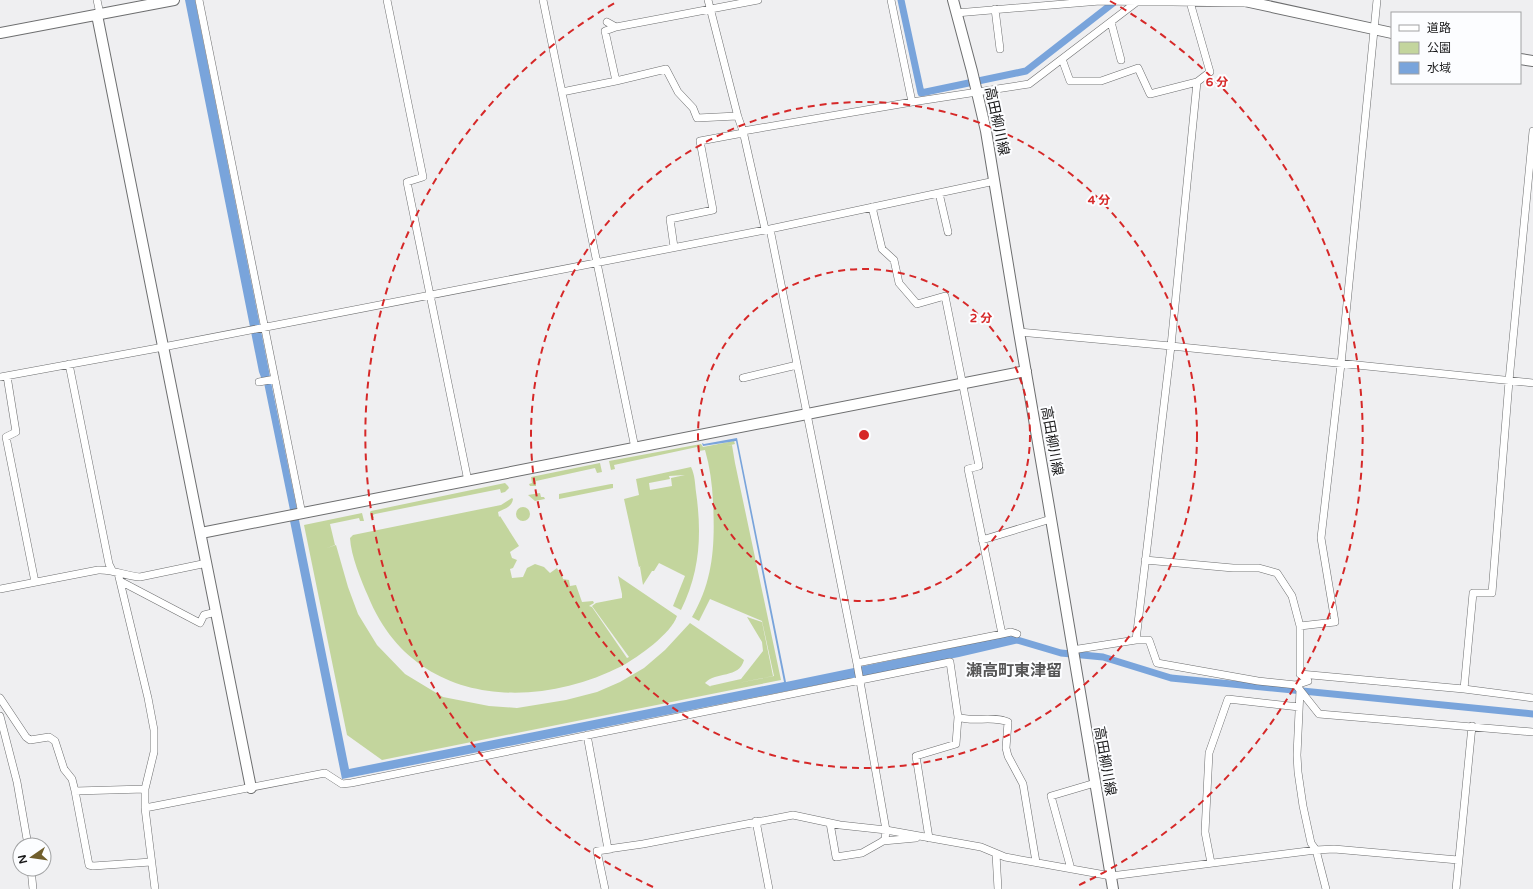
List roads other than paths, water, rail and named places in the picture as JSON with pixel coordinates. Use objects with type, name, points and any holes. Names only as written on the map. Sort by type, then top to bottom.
[{"type":"street","points":[[97,0],[98,14],[163,347],[251,788]]},
{"type":"street","points":[[0,33],[174,0]]},
{"type":"street","points":[[199,0],[301,514]]},
{"type":"street","points":[[387,0],[423,177],[407,182],[468,481]]},
{"type":"street","points":[[543,0],[635,448]]},
{"type":"street","points":[[708,0],[768,229],[797,365],[860,680],[886,830],[885,840],[862,853],[836,857],[830,823]]},
{"type":"street","points":[[616,81],[605,31],[616,27],[710,9],[735,2],[758,0]]},
{"type":"street","points":[[890,0],[912,102]]},
{"type":"street","name":"高田柳川線","points":[[953,0],[977,91],[995,181],[1113,889]]},
{"type":"street","points":[[1300,626],[1335,622],[1321,538],[1341,364],[1377,0]]},
{"type":"street","points":[[956,13],[1104,1],[1244,1],[1391,33]]},
{"type":"street","points":[[674,247],[670,219],[713,210],[700,141],[912,102],[1029,84],[1111,22],[1134,1]]},
{"type":"street","points":[[1062,59],[1070,81],[1101,81],[1138,68],[1150,94],[1197,82],[1210,72],[1190,2]]},
{"type":"street","points":[[995,10],[1000,49]]},
{"type":"street","points":[[607,22],[616,27]]},
{"type":"street","points":[[1111,22],[1121,60]]},
{"type":"street","points":[[1521,59],[1533,61]]},
{"type":"street","points":[[562,92],[666,69],[678,92],[693,108],[697,118],[738,116]]},
{"type":"street","points":[[1136,640],[1171,346],[1197,82]]},
{"type":"street","points":[[1464,689],[1473,593],[1492,594],[1509,380],[1533,132]]},
{"type":"street","points":[[35,582],[6,437],[16,432],[4,376],[163,347],[768,229],[995,181]]},
{"type":"street","points":[[939,193],[948,232]]},
{"type":"street","points":[[872,207],[882,249],[894,260],[899,283],[917,304],[945,296],[979,466],[968,469],[1002,634]]},
{"type":"street","points":[[1019,332],[1533,383]]},
{"type":"street","points":[[69,364],[109,564],[120,581],[148,698],[154,730],[154,752],[145,789],[145,808],[155,889]]},
{"type":"street","points":[[743,378],[797,365]]},
{"type":"street","points":[[201,533],[1026,371]]},
{"type":"street","points":[[261,382],[273,379]]},
{"type":"street","points":[[982,540],[1051,519]]},
{"type":"street","points":[[1072,650],[1136,640],[1149,640],[1157,663],[1298,687],[1308,681],[1300,674],[1300,626],[1292,596],[1277,573],[1259,568],[1234,568],[1145,560]]},
{"type":"street","points":[[0,590],[98,570],[140,577],[206,563]]},
{"type":"street","points":[[120,581],[200,623],[204,615],[216,612]]},
{"type":"street","points":[[857,664],[1011,632],[1017,634]]},
{"type":"street","points":[[145,808],[325,773],[342,784],[351,783],[950,662],[958,717],[956,744],[916,756],[927,837]]},
{"type":"street","points":[[1300,674],[1464,689],[1533,698]]},
{"type":"street","points":[[1298,687],[1298,772],[1303,806],[1311,843],[1316,850],[1326,889]]},
{"type":"street","points":[[1298,687],[1318,714],[1533,732]]},
{"type":"street","points":[[0,698],[26,737],[30,740],[49,737],[55,741],[64,769],[72,779],[89,864],[93,866],[151,862]]},
{"type":"street","points":[[1211,863],[1205,832],[1209,753],[1228,699],[1299,707]]},
{"type":"street","points":[[0,716],[17,782],[27,837]]},
{"type":"street","points":[[958,717],[968,719],[998,718],[1008,722],[1006,748],[1008,756],[1023,784],[1036,862]]},
{"type":"street","points":[[1456,889],[1472,726]]},
{"type":"street","points":[[587,735],[608,849],[611,849]]},
{"type":"street","points":[[1071,869],[1051,796],[1095,784]]},
{"type":"street","points":[[75,791],[145,789]]},
{"type":"street","points":[[605,889],[597,851],[643,844],[793,815],[830,823],[886,830],[985,848],[1005,857],[1111,876],[1334,849],[1458,860]]},
{"type":"street","points":[[756,821],[769,889]]},
{"type":"street","points":[[882,841],[927,837]]},
{"type":"street","points":[[996,854],[998,889]]},
{"type":"street","points":[[32,877],[33,889]]},
{"type":"water","points":[[185,0],[195,0],[269,371],[270,383],[264,385],[259,372]]},
{"type":"water","points":[[737,438],[786,682],[1009,636],[1020,639],[1019,643],[959,657],[342,779],[288,511],[297,510],[349,769],[784,682],[736,441],[703,446],[702,443],[704,444]]},
{"type":"waterway","points":[[901,0],[921,93],[1026,71],[1117,0]]},
{"type":"waterway","points":[[266,375],[295,517]]},
{"type":"waterway","points":[[1011,640],[1014,639],[1061,653],[1103,657],[1171,678],[1533,714]]},
{"type":"district","name":"瀬高町東津留","points":[[1014,671]]}]
